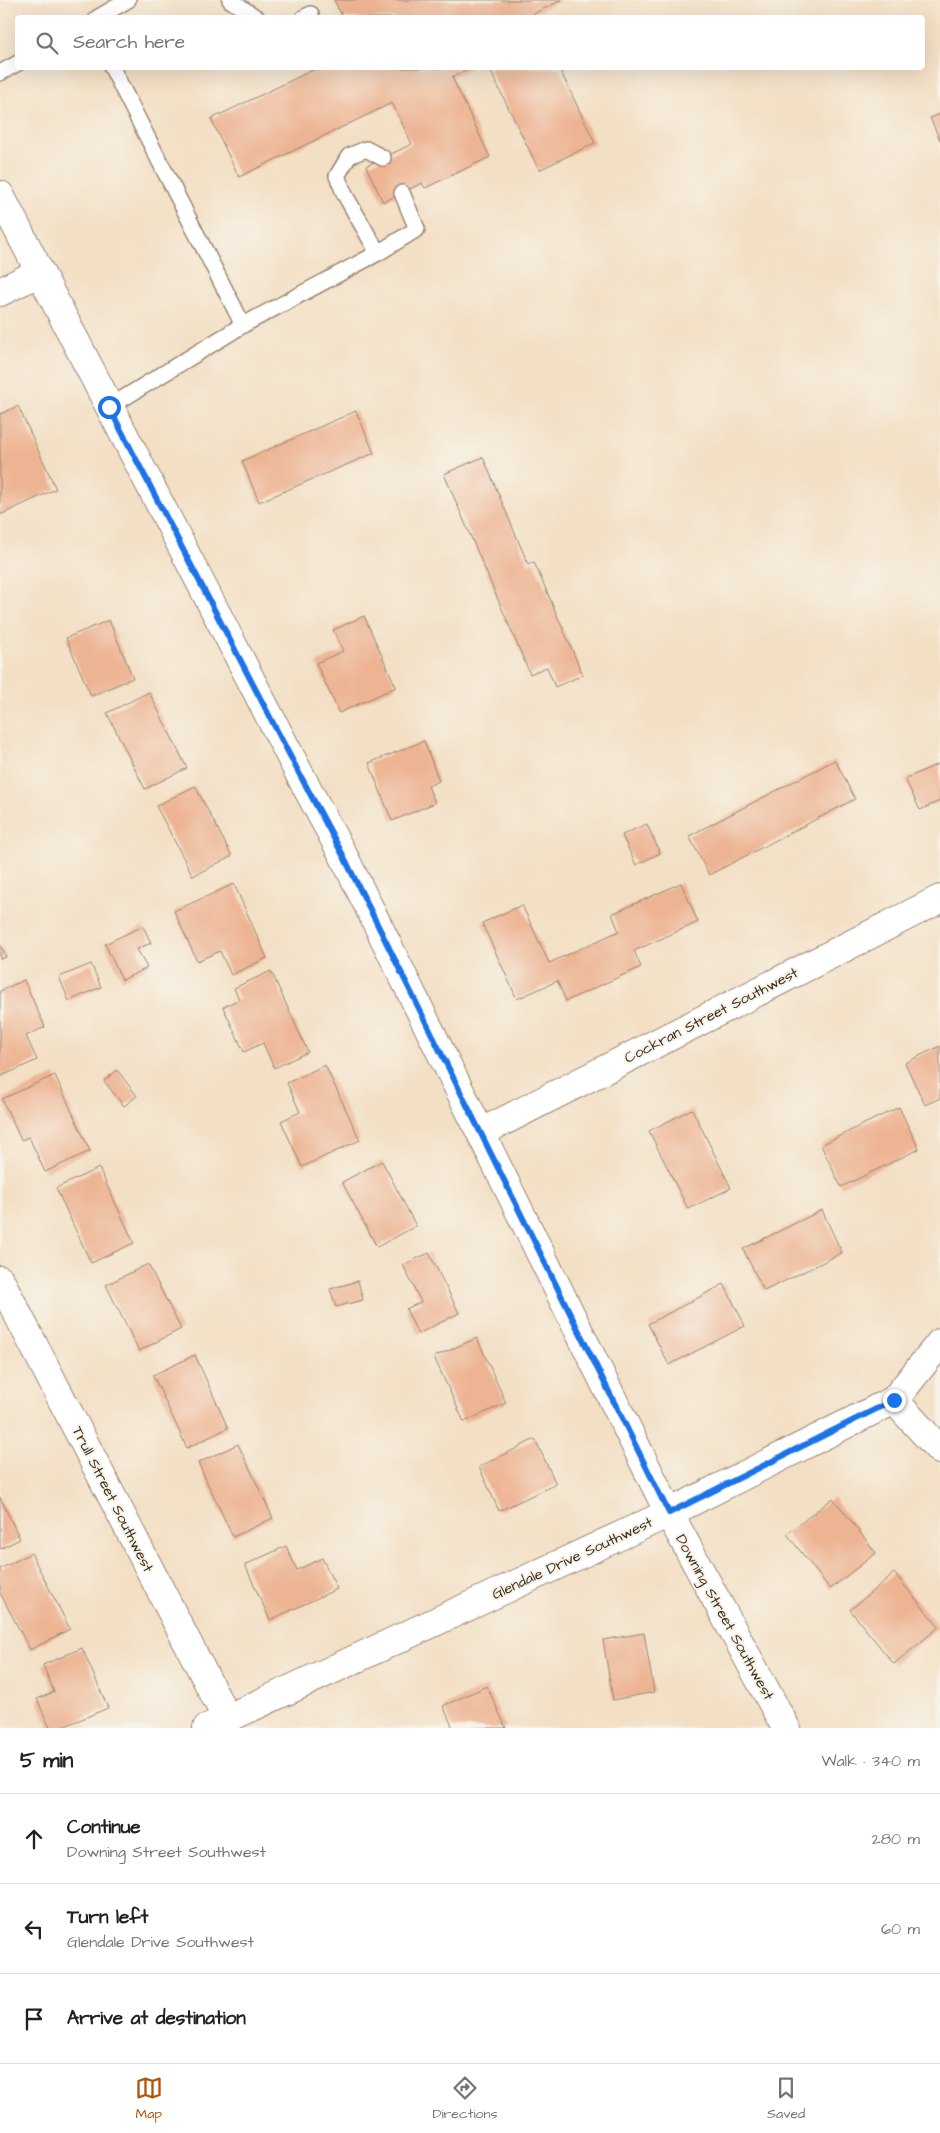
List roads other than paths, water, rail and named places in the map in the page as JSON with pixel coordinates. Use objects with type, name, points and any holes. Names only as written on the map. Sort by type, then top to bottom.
[{"type":"street","name":"Downing Street Southwest","points":[[0,195],[344,857],[482,1132],[669,1513],[786,1728]]},
{"type":"street","points":[[0,292],[40,272]]},
{"type":"street","name":"Cockran Street Southwest","points":[[482,1132],[940,898]]},
{"type":"street","name":"Trull Street Southwest","points":[[0,1280],[217,1723]]},
{"type":"street","name":"Glendale Drive Southwest","points":[[217,1723],[669,1513],[894,1400],[940,1343]]},
{"type":"street","points":[[894,1400],[940,1450]]},
{"type":"lane","points":[[102,15],[128,0]]},
{"type":"lane","points":[[230,0],[252,15]]},
{"type":"lane","points":[[0,73],[15,65]]},
{"type":"lane","points":[[113,70],[243,325]]},
{"type":"lane","points":[[378,252],[345,195],[338,176],[349,156],[366,149],[383,158]]},
{"type":"lane","points":[[109,407],[243,325],[417,229],[402,193]]}]
